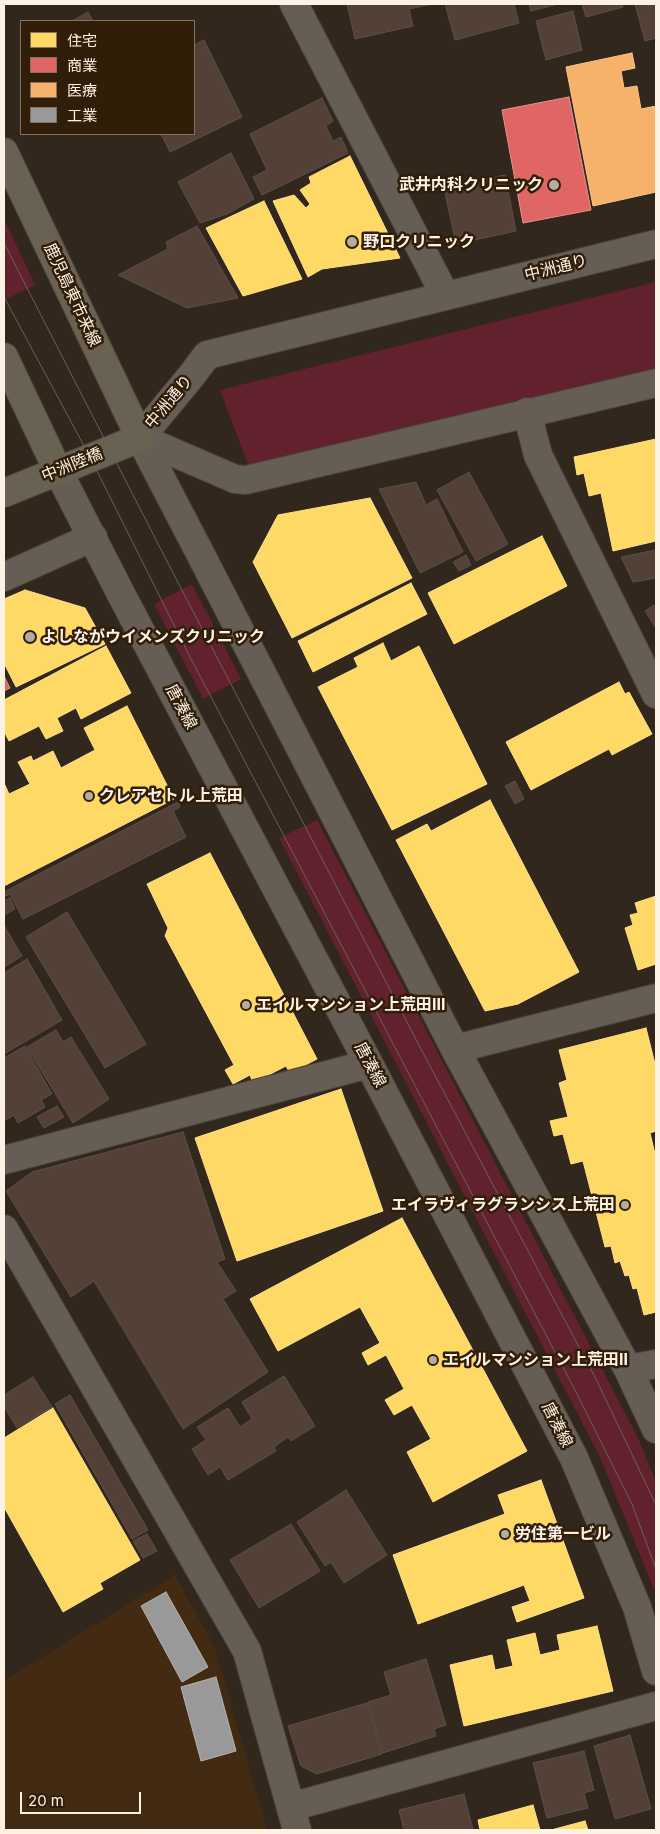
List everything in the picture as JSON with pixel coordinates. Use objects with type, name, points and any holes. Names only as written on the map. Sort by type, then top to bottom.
[{"type":"main road","name":"鹿児島東市来線","points":[[4,152],[140,438]]},
{"type":"main road","points":[[5,364],[58,471]]},
{"type":"main road","name":"中洲陸橋","points":[[4,493],[140,438]]},
{"type":"street","points":[[294,4],[445,295]]},
{"type":"street","name":"中洲通り","points":[[656,244],[207,355],[140,438],[235,478],[246,480],[656,383]]},
{"type":"street","points":[[527,412],[538,455],[656,694]]},
{"type":"street","points":[[140,438],[455,1049],[628,1369],[656,1429]]},
{"type":"street","name":"唐湊線","points":[[58,471],[121,594],[370,1064],[574,1458],[637,1607],[656,1671]]},
{"type":"street","points":[[4,577],[93,537]]},
{"type":"street","points":[[455,1049],[656,998]]},
{"type":"street","points":[[4,1160],[370,1064]]},
{"type":"street","points":[[4,1229],[247,1651],[294,1819],[656,1706]]},
{"type":"street","points":[[628,1369],[656,1364]]},
{"type":"shaded area","points":[[4,219],[35,285],[4,300]]},
{"type":"shaded area","points":[[656,282],[656,371],[249,467],[220,390]]},
{"type":"shaded area","points":[[192,584],[241,679],[203,699],[154,604]]},
{"type":"shaded area","points":[[317,820],[639,1440],[656,1482],[656,1594],[600,1457],[279,838]]},
{"type":"shaded area","points":[[175,1575],[215,1648],[267,1830],[4,1830],[4,1681]]},
{"type":"building: 住宅","points":[[350,156],[400,258],[322,269],[308,277],[273,201],[294,195],[306,208],[310,204],[300,190],[311,183],[309,177]]},
{"type":"building: 住宅","points":[[264,201],[302,279],[243,296],[206,228]]},
{"type":"building: 住宅","points":[[656,439],[656,541],[613,551],[601,493],[589,496],[584,473],[577,475],[574,457]]},
{"type":"building: 住宅","points":[[370,498],[412,578],[292,638],[253,562],[278,515]]},
{"type":"building: 住宅","points":[[542,536],[567,586],[454,644],[428,593]]},
{"type":"building: 住宅","points":[[411,583],[427,614],[313,672],[298,641]]},
{"type":"building: 住宅","points":[[25,590],[85,608],[105,644],[16,687],[4,663],[4,599]]},
{"type":"building: 住宅","points":[[383,643],[391,661],[419,646],[487,784],[392,830],[318,687],[358,667],[354,658]]},
{"type":"building: 住宅","points":[[106,646],[131,693],[81,719],[76,708],[57,718],[63,731],[46,739],[39,726],[9,741],[4,731],[4,700]]},
{"type":"building: 住宅","points":[[619,682],[625,694],[629,692],[652,734],[612,755],[609,749],[531,790],[506,742]]},
{"type":"building: 住宅","name":"クレアセトル上荒田","points":[[127,706],[174,799],[4,886],[4,783],[9,794],[30,784],[18,762],[31,756],[33,761],[53,751],[61,768],[95,750],[84,728]]},
{"type":"building: 住宅","points":[[490,800],[579,972],[518,1004],[485,1011],[396,840],[427,824],[431,831]]},
{"type":"building: 住宅","name":"エイルマンション上荒田Ⅲ","points":[[210,853],[317,1059],[290,1073],[286,1066],[253,1083],[250,1075],[233,1084],[225,1070],[234,1065],[165,936],[168,928],[147,884]]},
{"type":"building: 住宅","points":[[656,896],[656,964],[638,970],[625,928],[633,925],[630,915],[638,913],[635,903]]},
{"type":"building: 住宅","name":"エイラヴィラグランシス上荒田","points":[[646,1028],[656,1068],[656,1131],[650,1133],[656,1158],[656,1312],[644,1315],[637,1288],[633,1289],[629,1275],[625,1276],[620,1261],[615,1263],[611,1246],[605,1247],[583,1161],[571,1164],[563,1134],[554,1136],[550,1121],[568,1117],[559,1083],[567,1080],[559,1050]]},
{"type":"building: 住宅","points":[[341,1089],[383,1211],[237,1261],[195,1138]]},
{"type":"building: 住宅","name":"エイルマンション上荒田Ⅱ","points":[[402,1218],[527,1451],[433,1502],[407,1452],[431,1439],[412,1405],[394,1415],[385,1400],[404,1389],[386,1355],[368,1365],[362,1353],[380,1343],[360,1307],[278,1351],[250,1299]]},
{"type":"building: 住宅","points":[[53,1408],[140,1560],[100,1583],[103,1589],[63,1612],[4,1507],[4,1438]]},
{"type":"building: 住宅","name":"労住第一ビル","points":[[541,1480],[584,1598],[517,1622],[512,1607],[530,1601],[524,1585],[418,1624],[393,1555],[505,1514],[498,1495]]},
{"type":"building: 住宅","points":[[597,1626],[613,1691],[464,1726],[450,1665],[492,1655],[495,1670],[513,1666],[507,1640],[535,1633],[540,1655],[560,1650],[557,1635]]},
{"type":"building: 住宅","points":[[533,1805],[540,1830],[480,1830],[478,1820]]},
{"type":"building: 住宅","points":[[585,1821],[588,1830],[551,1830]]},
{"type":"building: 商業","points":[[569,97],[591,210],[523,223],[502,110]]},
{"type":"building: 商業","points":[[4,676],[10,688],[4,691]]},
{"type":"building: 医療","points":[[632,53],[635,68],[621,71],[624,88],[637,86],[641,109],[656,106],[656,192],[593,206],[566,67]]},
{"type":"building: 工業","points":[[166,1592],[208,1667],[182,1682],[141,1606]]},
{"type":"building: 工業","points":[[216,1677],[236,1751],[201,1761],[181,1687]]},
{"type":"building: その他","points":[[347,4],[432,4],[409,9],[413,26],[355,39]]},
{"type":"building: その他","points":[[445,4],[514,4],[519,23],[455,40]]},
{"type":"building: その他","points":[[529,4],[558,4],[531,11]]},
{"type":"building: その他","points":[[582,4],[622,4],[623,7],[586,17]]},
{"type":"building: その他","points":[[635,4],[656,4],[656,38],[645,41]]},
{"type":"building: その他","points":[[573,11],[582,50],[546,60],[536,21]]},
{"type":"building: その他","points":[[88,12],[92,20],[74,20]]},
{"type":"building: その他","points":[[204,40],[242,117],[170,152],[162,135],[195,135],[195,44]]},
{"type":"building: その他","points":[[322,98],[333,121],[326,126],[333,141],[341,137],[348,153],[262,195],[253,177],[267,170],[250,134]]},
{"type":"building: その他","points":[[231,153],[254,199],[227,214],[200,223],[178,182]]},
{"type":"building: その他","points":[[505,175],[516,231],[456,244],[444,188]]},
{"type":"building: その他","points":[[197,226],[238,298],[187,308],[118,275],[168,249],[166,242]]},
{"type":"building: その他","points":[[469,472],[508,544],[476,561],[437,490]]},
{"type":"building: その他","points":[[416,482],[426,505],[437,499],[463,552],[420,573],[379,489]]},
{"type":"building: その他","points":[[656,550],[656,578],[633,582],[621,557]]},
{"type":"building: その他","points":[[466,555],[471,565],[459,571],[453,562]]},
{"type":"building: その他","points":[[656,604],[656,628],[645,611]]},
{"type":"building: その他","points":[[515,781],[524,799],[515,804],[505,786]]},
{"type":"building: その他","points":[[178,802],[180,807],[173,811],[186,837],[23,919],[10,894],[6,896],[4,892]]},
{"type":"building: その他","points":[[10,898],[15,909],[4,915],[4,901]]},
{"type":"building: その他","points":[[67,912],[146,1044],[105,1068],[26,937]]},
{"type":"building: その他","points":[[4,925],[22,956],[4,967]]},
{"type":"building: その他","points":[[27,959],[62,1020],[4,1054],[4,973]]},
{"type":"building: その他","points":[[56,1030],[63,1042],[71,1037],[109,1099],[73,1123],[27,1047]]},
{"type":"building: その他","points":[[25,1046],[52,1094],[41,1100],[45,1107],[18,1123],[14,1115],[4,1121],[4,1058]]},
{"type":"building: その他","points":[[57,1106],[64,1117],[44,1128],[37,1117]]},
{"type":"building: その他","points":[[183,1132],[225,1259],[217,1262],[236,1291],[223,1299],[268,1372],[183,1429],[94,1281],[71,1297],[6,1191],[32,1172]]},
{"type":"building: その他","points":[[284,1376],[315,1426],[291,1441],[288,1437],[274,1447],[276,1451],[228,1480],[220,1467],[208,1475],[192,1449],[206,1440],[197,1427],[228,1408],[240,1427],[252,1419],[242,1402]]},
{"type":"building: その他","points":[[33,1377],[52,1407],[17,1428],[4,1406],[4,1395]]},
{"type":"building: その他","points":[[70,1395],[148,1530],[132,1539],[55,1404]]},
{"type":"building: その他","points":[[346,1490],[387,1555],[344,1583],[331,1562],[325,1566],[297,1522]]},
{"type":"building: その他","points":[[291,1524],[320,1571],[259,1608],[230,1560]]},
{"type":"building: その他","points":[[147,1534],[157,1551],[143,1558],[133,1541]]},
{"type":"building: その他","points":[[426,1659],[446,1725],[434,1729],[436,1736],[383,1753],[368,1702],[391,1695],[384,1672]]},
{"type":"building: その他","points":[[367,1703],[382,1754],[317,1774],[301,1766],[288,1726]]},
{"type":"building: その他","points":[[630,1735],[651,1809],[615,1819],[594,1746]]},
{"type":"building: その他","points":[[584,1751],[594,1790],[584,1793],[588,1808],[547,1818],[533,1763]]},
{"type":"building: その他","points":[[464,1794],[473,1830],[404,1830],[399,1810]]},
{"type":"tram line","points":[[4,243],[172,571],[421,1049],[597,1381],[656,1505]]},
{"type":"tram line","points":[[4,297],[90,457],[190,657],[576,1392],[632,1504],[656,1569]]},
{"type":"place","name":"武井内科クリニック","points":[[554,185]]},
{"type":"place","name":"野口クリニック","points":[[352,242]]},
{"type":"place","name":"よしながウイメンズクリニック","points":[[30,637]]},
{"type":"place","name":"クレアセトル上荒田","points":[[89,796]]},
{"type":"place","name":"エイルマンション上荒田Ⅲ","points":[[246,1005]]},
{"type":"place","name":"エイラヴィラグランシス上荒田","points":[[625,1205]]},
{"type":"place","name":"エイルマンション上荒田Ⅱ","points":[[433,1360]]},
{"type":"place","name":"労住第一ビル","points":[[505,1534]]}]
